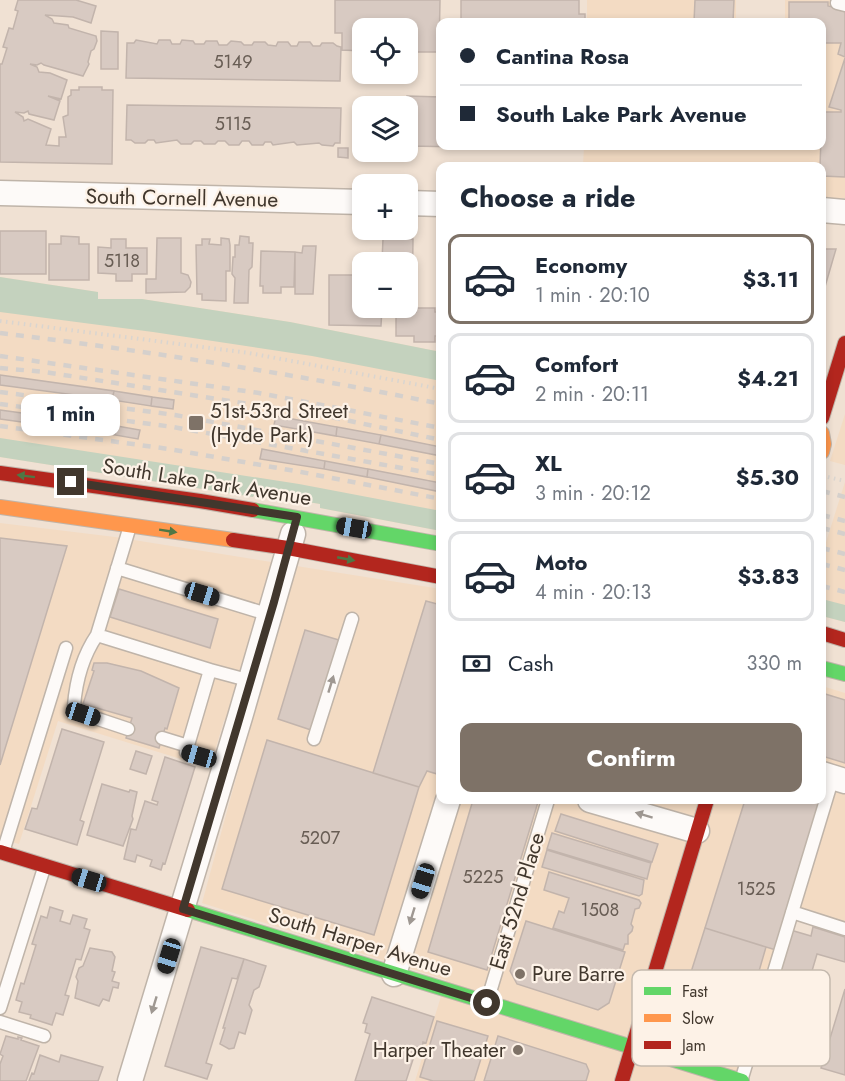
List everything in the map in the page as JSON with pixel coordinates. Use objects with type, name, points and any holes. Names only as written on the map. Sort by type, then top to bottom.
[{"type":"main road","points":[[826,405],[845,343]]},
{"type":"main road","name":"South Lake Park Avenue","points":[[0,473],[104,486],[297,517],[436,543]]},
{"type":"main road","points":[[0,507],[288,548],[436,576]]},
{"type":"main road","points":[[826,634],[845,640]]},
{"type":"main road","points":[[826,669],[845,674]]},
{"type":"main road","points":[[655,970],[705,804]]},
{"type":"main road","name":"South Harper Avenue","points":[[1,853],[632,1047]]},
{"type":"main road","points":[[622,1081],[632,1047]]},
{"type":"main road","name":"South Harper Avenue","points":[[693,1066],[741,1081]]},
{"type":"street","name":"South Cornell Avenue","points":[[0,193],[352,202]]},
{"type":"street","points":[[418,203],[436,204]]},
{"type":"street","points":[[826,210],[845,212]]},
{"type":"street","points":[[130,1081],[251,681],[297,517]]},
{"type":"street","points":[[394,974],[447,804]]},
{"type":"street","points":[[604,804],[697,831]]},
{"type":"lane","points":[[128,729],[83,714],[74,706],[75,691],[86,652],[97,635],[130,525]]},
{"type":"lane","points":[[117,568],[270,615]]},
{"type":"lane","points":[[314,740],[352,619]]},
{"type":"lane","points":[[97,635],[251,681]]},
{"type":"lane","points":[[1,853],[66,648]]},
{"type":"lane","points":[[210,670],[186,752],[226,764]]},
{"type":"lane","points":[[162,738],[188,746]]},
{"type":"lane","points":[[826,801],[833,778]]},
{"type":"lane","name":"East 52nd Place","points":[[487,1003],[547,804]]},
{"type":"lane","points":[[774,970],[825,804]]},
{"type":"lane","points":[[0,1008],[45,866]]},
{"type":"lane","points":[[792,912],[845,929]]},
{"type":"lane","points":[[0,1022],[44,1036]]},
{"type":"lane","points":[[741,1081],[746,1066]]},
{"type":"path","points":[[0,321],[249,353],[436,388]]},
{"type":"path","points":[[826,476],[845,481]]},
{"type":"shaded area","points":[[587,0],[736,0],[736,18],[587,18]]},
{"type":"shaded area","points":[[785,0],[829,0],[845,5],[845,198],[826,198],[826,162],[583,162],[584,150],[826,150],[826,18],[785,18]]},
{"type":"shaded area","points":[[0,277],[98,292],[98,299],[142,299],[290,322],[436,351],[436,530],[320,508],[320,504],[255,493],[253,497],[0,457]]},
{"type":"shaded area","points":[[845,414],[845,465],[830,461]]},
{"type":"shaded area","points":[[845,482],[845,622],[826,617],[826,542]]},
{"type":"shaded area","points":[[0,523],[115,537],[436,588],[436,804],[826,804],[826,687],[845,693],[845,925],[791,909],[772,970],[632,970],[632,1066],[743,1066],[738,1081],[415,1081],[446,980],[202,903],[250,727],[224,720],[210,768],[58,721],[19,844],[0,839]]},
{"type":"green space","points":[[0,277],[98,292],[98,299],[142,299],[290,322],[436,351],[436,380],[312,356],[0,312]]},
{"type":"green space","points":[[0,438],[299,484],[436,510],[436,530],[320,508],[320,504],[255,493],[253,497],[0,457]]},
{"type":"green space","points":[[826,600],[845,605],[845,622],[826,617]]},
{"type":"building","points":[[18,0],[76,0],[96,6],[91,23],[73,17],[45,15],[54,23],[68,25],[69,28],[96,36],[97,41],[91,51],[89,64],[83,76],[41,63],[30,64],[37,67],[39,72],[50,73],[67,80],[61,99],[48,96],[60,101],[54,120],[29,114],[28,111],[15,112],[23,117],[24,121],[28,119],[51,129],[46,145],[59,146],[59,137],[66,137],[63,117],[68,115],[68,97],[71,95],[71,90],[79,90],[79,87],[102,87],[102,90],[113,90],[112,164],[0,162],[0,64],[2,64],[7,48],[3,47],[9,28],[13,29],[18,11],[15,10]]},
{"type":"building","points":[[335,0],[440,0],[440,18],[436,18],[436,52],[418,52],[418,18],[352,18],[352,50],[342,50],[342,33],[335,33]]},
{"type":"building","points":[[461,0],[579,0],[579,14],[585,14],[585,18],[461,18]]},
{"type":"building","points":[[695,0],[734,0],[733,18],[694,18]]},
{"type":"building","points":[[789,2],[828,2],[828,6],[845,10],[845,57],[838,54],[841,43],[826,43],[826,18],[789,18]]},
{"type":"building","points":[[101,31],[118,32],[118,69],[101,69]]},
{"type":"building","points":[[136,40],[157,44],[159,40],[170,40],[172,44],[180,44],[182,40],[193,41],[195,44],[217,41],[219,45],[227,45],[231,41],[241,42],[244,45],[265,42],[276,46],[278,42],[288,42],[291,46],[297,46],[299,42],[310,42],[313,46],[333,43],[341,47],[340,81],[126,78],[127,43],[134,43]]},
{"type":"building","points":[[845,58],[845,177],[826,176],[826,162],[820,162],[821,150],[826,150],[826,112],[841,112],[841,110],[829,107]]},
{"type":"building","points":[[418,96],[436,97],[436,147],[418,146]]},
{"type":"building","points":[[127,105],[341,108],[340,143],[335,143],[333,146],[319,143],[297,145],[294,142],[273,145],[271,142],[265,142],[263,145],[252,145],[249,141],[242,141],[239,145],[229,145],[225,141],[218,141],[215,144],[194,141],[191,144],[181,144],[177,140],[156,143],[154,140],[148,140],[145,143],[135,143],[126,140]]},
{"type":"building","points":[[338,148],[348,148],[348,158],[338,157]]},
{"type":"building","points":[[0,231],[46,231],[46,274],[0,274]]},
{"type":"building","points":[[61,236],[79,237],[79,244],[89,244],[89,280],[49,280],[49,244],[61,244]]},
{"type":"building","points":[[240,236],[249,237],[249,243],[253,243],[248,303],[234,303],[233,257],[235,257],[235,245],[239,245]]},
{"type":"building","points":[[157,238],[181,238],[181,273],[188,275],[191,282],[185,292],[146,293],[146,279],[156,279]]},
{"type":"building","points":[[221,238],[229,239],[230,245],[230,271],[226,271],[226,301],[202,300],[202,294],[197,294],[196,245],[202,245],[202,239],[210,239],[209,244],[221,245]]},
{"type":"building","points":[[111,239],[126,239],[126,248],[147,248],[147,274],[132,274],[132,281],[116,281],[116,274],[98,273],[98,247],[111,248]]},
{"type":"building","points":[[383,240],[413,240],[413,252],[382,252]]},
{"type":"building","points":[[303,246],[316,246],[313,294],[295,294],[295,252],[302,253]]},
{"type":"building","points":[[826,249],[836,249],[826,283]]},
{"type":"building","points":[[261,251],[295,252],[294,287],[281,287],[281,293],[263,293],[263,286],[260,286]]},
{"type":"building","points":[[329,275],[352,275],[352,318],[381,318],[381,326],[329,325]]},
{"type":"building","points":[[418,308],[435,308],[435,342],[414,342],[414,336],[396,336],[396,318],[418,318]]},
{"type":"building","points":[[0,375],[114,391],[112,400],[0,385]]},
{"type":"building","points":[[114,391],[152,397],[151,406],[112,400]]},
{"type":"building","points":[[152,397],[174,400],[173,409],[151,406]]},
{"type":"building","points":[[0,410],[80,421],[79,430],[0,419]]},
{"type":"building","points":[[276,416],[337,427],[336,436],[274,425]]},
{"type":"building","points":[[80,421],[117,426],[115,435],[79,430]]},
{"type":"building","points":[[117,426],[140,430],[138,439],[115,435]]},
{"type":"building","points":[[337,427],[381,435],[379,444],[336,436]]},
{"type":"building","points":[[381,435],[436,446],[436,455],[379,444]]},
{"type":"building","points":[[262,449],[325,461],[324,469],[260,459]]},
{"type":"building","points":[[325,461],[368,469],[367,477],[324,469]]},
{"type":"building","points":[[368,469],[436,482],[436,491],[367,477]]},
{"type":"building","points":[[0,538],[67,546],[0,765]]},
{"type":"building","points":[[119,589],[218,619],[210,648],[110,617]]},
{"type":"building","points":[[426,601],[436,604],[436,774],[427,771],[419,787],[373,773]]},
{"type":"building","points":[[305,630],[339,640],[311,730],[278,719]]},
{"type":"building","points":[[94,663],[107,663],[141,671],[179,688],[159,748],[126,738],[132,718],[83,704],[94,671],[92,670]]},
{"type":"building","points":[[826,694],[845,700],[845,763],[826,757]]},
{"type":"building","points":[[62,729],[104,742],[80,820],[84,822],[77,845],[25,829],[32,808],[37,809]]},
{"type":"building","points":[[267,740],[419,787],[374,935],[222,889]]},
{"type":"building","points":[[136,751],[152,756],[146,774],[130,769]]},
{"type":"building","points":[[165,757],[195,767],[165,864],[163,863],[161,870],[150,866],[152,860],[137,855],[135,862],[124,859],[131,829],[136,830],[145,801],[157,805],[158,802],[152,800]]},
{"type":"building","points":[[102,784],[137,792],[133,819],[123,846],[87,835]]},
{"type":"building","points":[[472,804],[537,804],[487,970],[428,952]]},
{"type":"building","points":[[744,804],[821,804],[776,950],[705,928]]},
{"type":"building","points":[[561,814],[658,844],[652,862],[555,831]]},
{"type":"building","points":[[552,833],[651,863],[647,879],[547,849]]},
{"type":"building","points":[[547,850],[644,880],[642,894],[639,896],[542,867]]},
{"type":"building","points":[[549,872],[639,900],[641,903],[639,908],[635,909],[628,944],[625,944],[623,950],[553,928],[559,911],[564,913],[569,898],[544,890]]},
{"type":"building","points":[[50,907],[63,911],[60,921],[70,924],[73,915],[87,919],[84,928],[90,930],[81,960],[76,959],[65,995],[69,996],[63,1015],[56,1013],[52,1025],[19,1012],[22,1002],[16,1000],[21,983],[24,984],[36,945],[32,944],[41,916],[47,918]]},
{"type":"building","points":[[526,921],[625,952],[609,1003],[598,1010],[517,984],[510,971]]},
{"type":"building","points":[[813,927],[845,937],[845,962],[817,954],[812,970],[775,970],[787,929],[811,936]]},
{"type":"building","points":[[705,928],[766,947],[759,970],[692,970]]},
{"type":"building","points":[[201,947],[244,959],[237,979],[232,978],[206,1063],[212,1065],[207,1079],[165,1066]]},
{"type":"building","points":[[90,948],[112,952],[115,957],[112,971],[115,972],[112,981],[119,983],[118,988],[113,987],[109,1001],[103,999],[99,1006],[75,998],[78,981],[76,977]]},
{"type":"building","points":[[244,959],[266,966],[259,987],[254,990],[249,1005],[252,1010],[245,1034],[239,1032],[234,1048],[229,1049],[220,1044]]},
{"type":"building","points":[[845,989],[845,1075],[821,1068],[822,1066],[830,1066],[830,1038]]},
{"type":"building","points":[[372,997],[434,1017],[426,1043],[423,1042],[422,1048],[417,1047],[406,1081],[355,1081],[370,1034],[365,1032],[367,1024],[363,1023]]},
{"type":"building","points":[[437,1021],[488,1036],[474,1081],[433,1081],[420,1077]]},
{"type":"building","points":[[6,1036],[22,1038],[21,1040],[39,1046],[26,1081],[0,1081],[0,1064],[3,1056],[0,1054]]},
{"type":"building","name":"Harper Theater","points":[[498,1036],[586,1064],[589,1071],[586,1081],[484,1081]]},
{"type":"building","points":[[40,1055],[59,1062],[61,1055],[103,1067],[98,1081],[29,1081],[32,1073],[34,1074]]},
{"type":"railway","points":[[0,333],[221,364],[436,403]]},
{"type":"railway","points":[[0,356],[259,393],[436,427]]},
{"type":"railway","points":[[0,368],[45,372],[326,416],[436,439]]},
{"type":"railway","points":[[0,392],[175,415],[436,463]]},
{"type":"railway","points":[[0,404],[173,427],[436,474]]},
{"type":"railway","points":[[0,426],[169,449],[436,498]]},
{"type":"railway","points":[[826,492],[845,497]]},
{"type":"railway","points":[[826,516],[845,521]]},
{"type":"railway","points":[[826,529],[845,534]]},
{"type":"railway","points":[[826,549],[845,554]]},
{"type":"railway","points":[[826,565],[845,570]]},
{"type":"railway","points":[[826,587],[845,592]]},
{"type":"traffic: fast","points":[[253,510],[436,543]]},
{"type":"traffic: fast","points":[[826,669],[845,674]]},
{"type":"traffic: fast","points":[[188,910],[632,1047]]},
{"type":"traffic: fast","points":[[693,1066],[742,1081]]},
{"type":"traffic: slow","points":[[0,507],[233,540]]},
{"type":"traffic: jam","points":[[826,405],[845,343]]},
{"type":"traffic: jam","points":[[0,473],[253,510]]},
{"type":"traffic: jam","points":[[233,540],[436,576]]},
{"type":"traffic: jam","points":[[826,634],[845,640]]},
{"type":"traffic: jam","points":[[656,970],[706,804]]},
{"type":"traffic: jam","points":[[0,852],[188,910]]},
{"type":"traffic: jam","points":[[622,1081],[632,1048]]},
{"type":"place","name":"51st-53rd Street (Hyde Park)","points":[[196,423]]},
{"type":"place","name":"Pure Barre","points":[[520,974]]},
{"type":"place","name":"Harper Theater","points":[[518,1050]]},
{"type":"route","points":[[71,482],[297,517],[183,909],[487,1003]]}]
